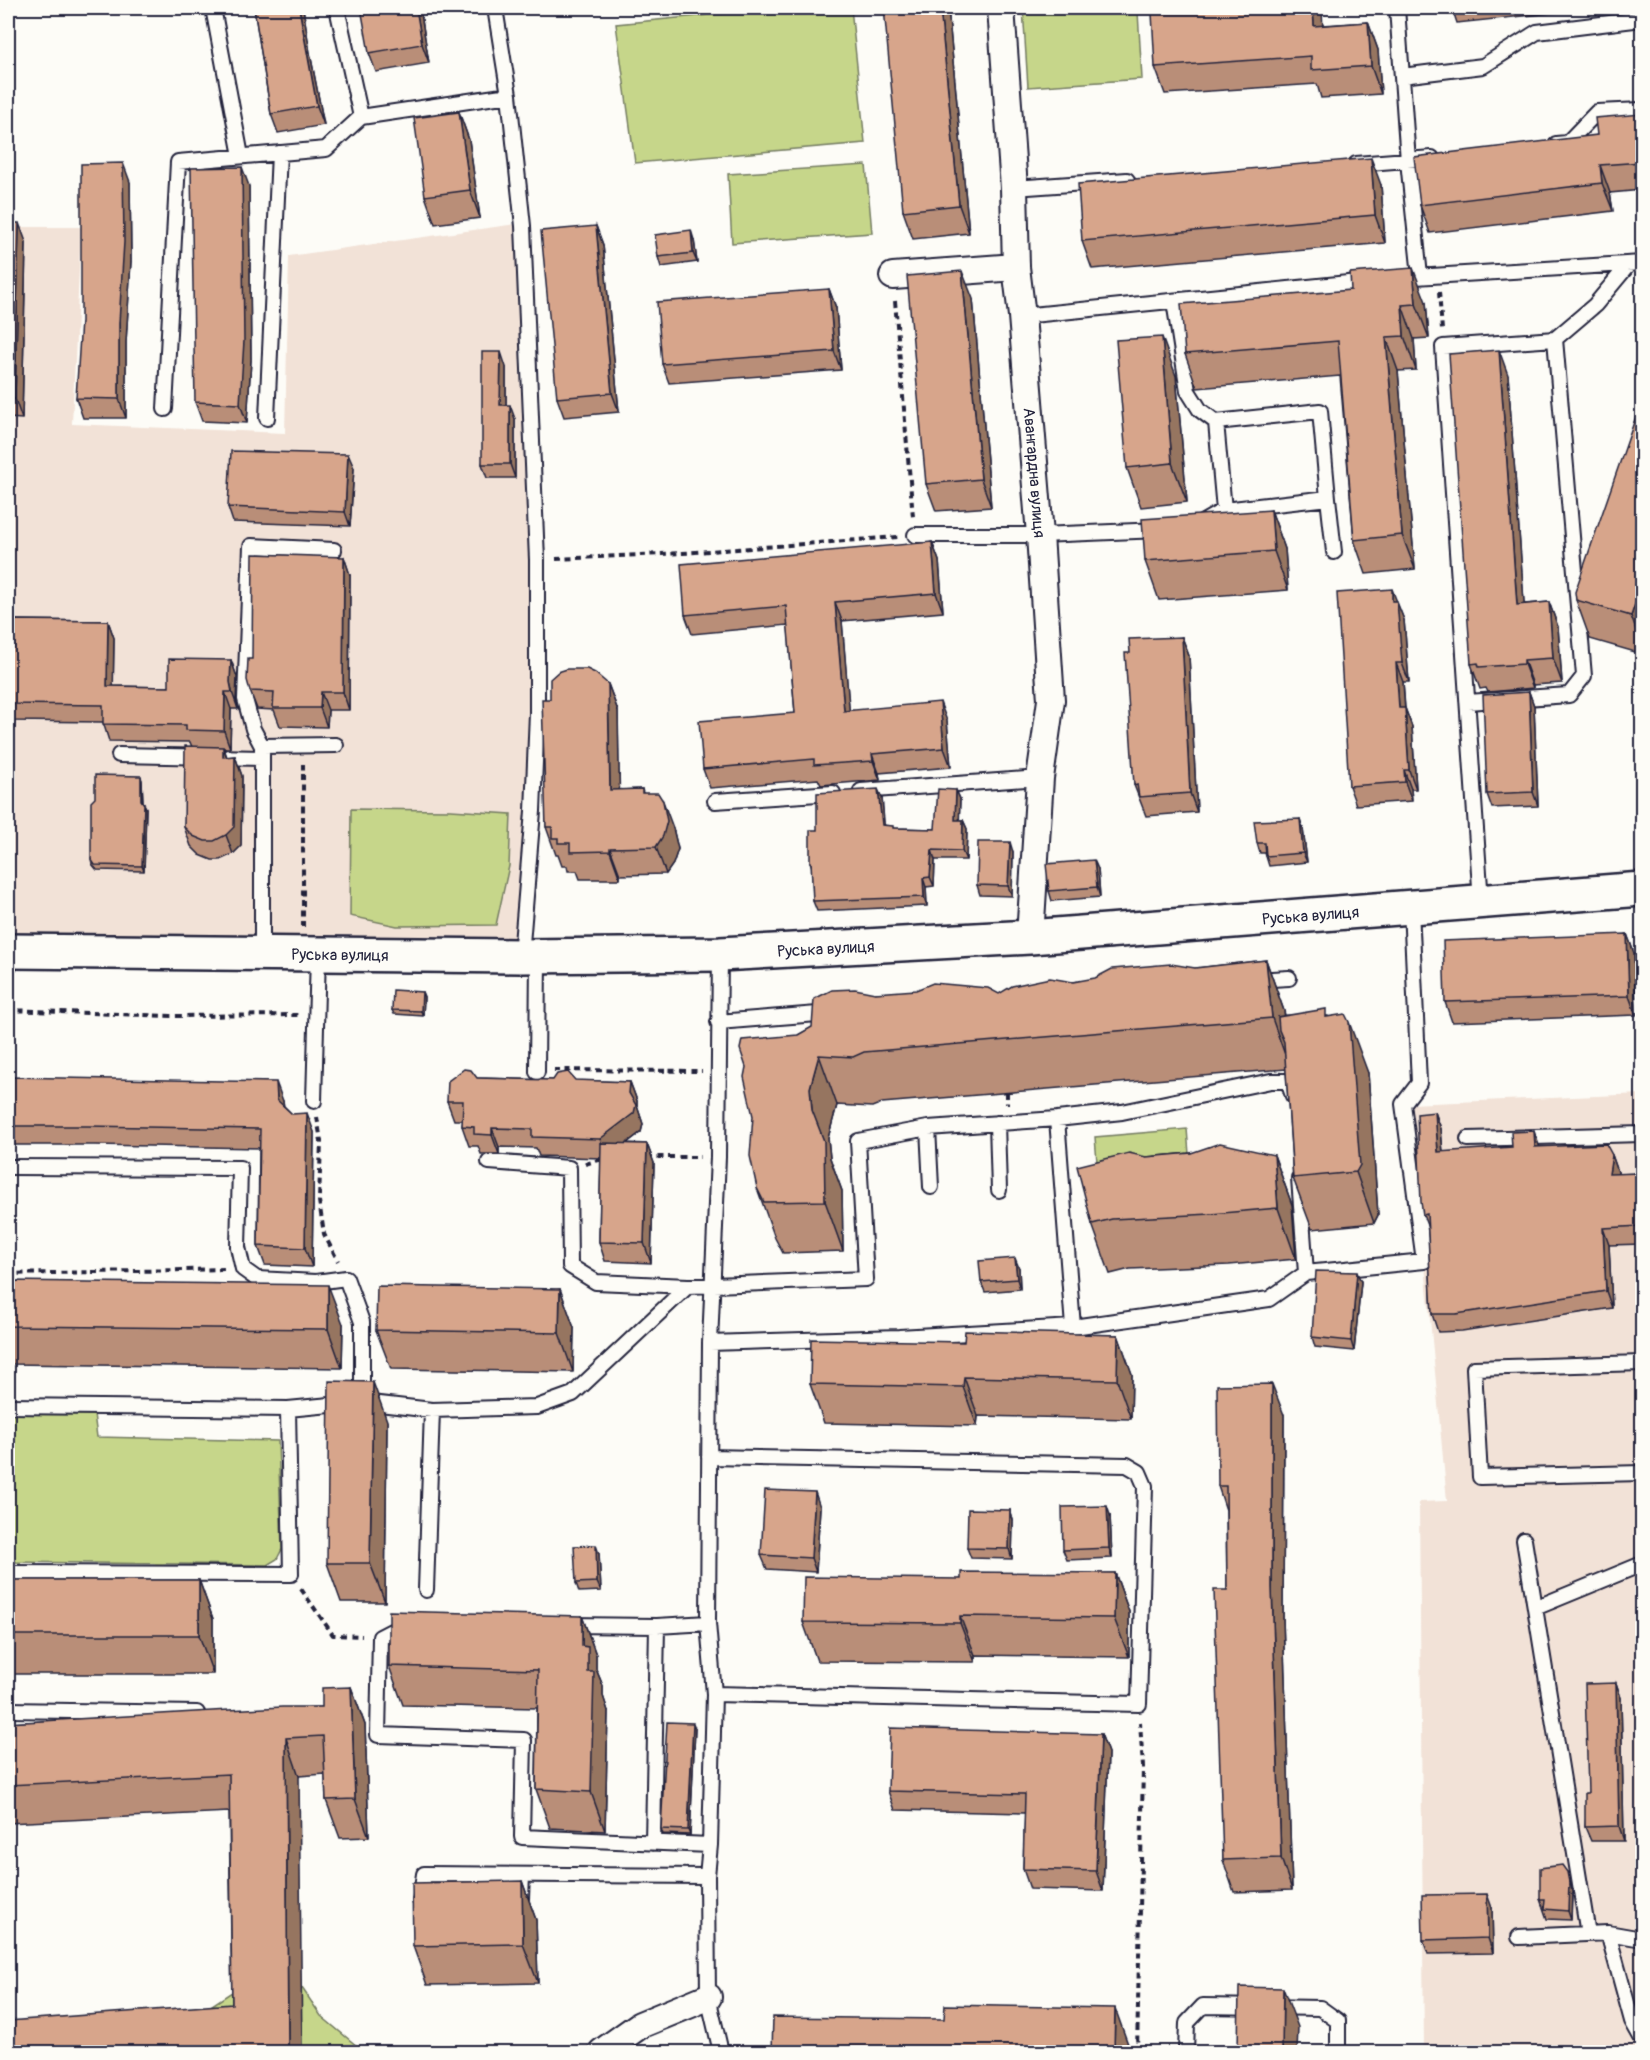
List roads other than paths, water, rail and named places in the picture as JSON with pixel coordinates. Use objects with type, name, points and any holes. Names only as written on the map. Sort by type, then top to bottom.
[{"type":"main road","name":"Руська вулиця","points":[[8,951],[262,954],[311,943],[530,956],[720,954],[1030,937],[1642,889]]},
{"type":"street","name":"Авангардна вулиця","points":[[1001,8],[1014,188],[1016,267],[1040,535],[1051,700],[1040,778],[1030,937]]},
{"type":"street","points":[[893,276],[1016,267]]},
{"type":"street","points":[[602,2052],[640,2025],[708,1997]]},
{"type":"lane","points":[[213,8],[241,156]]},
{"type":"lane","points":[[337,8],[361,117]]},
{"type":"lane","points":[[495,8],[509,95],[523,226],[537,560],[537,713],[530,956],[537,1072]]},
{"type":"lane","points":[[1397,8],[1408,161],[1420,276]]},
{"type":"lane","points":[[1402,76],[1482,66],[1537,32],[1642,19]]},
{"type":"lane","points":[[165,410],[178,162],[326,148],[361,117],[509,95]]},
{"type":"lane","points":[[1544,145],[1567,143],[1597,112],[1642,110]]},
{"type":"lane","points":[[267,418],[279,153]]},
{"type":"lane","points":[[1336,165],[1442,157]]},
{"type":"lane","points":[[1014,188],[1146,178]]},
{"type":"lane","points":[[1022,316],[1420,276],[1636,264]]},
{"type":"lane","points":[[1481,902],[1443,347],[1555,339],[1595,305],[1636,264]]},
{"type":"lane","points":[[1174,301],[1188,391],[1200,411],[1216,422],[1320,411],[1334,552]]},
{"type":"lane","points":[[1468,702],[1569,696],[1584,676],[1555,339]]},
{"type":"lane","points":[[1216,422],[1224,510]]},
{"type":"lane","points":[[915,535],[1040,535],[1182,528],[1205,522],[1224,510],[1328,498]]},
{"type":"lane","points":[[262,954],[262,752],[245,699],[251,546],[334,550]]},
{"type":"lane","points":[[119,755],[262,752],[303,745],[336,745]]},
{"type":"lane","points":[[715,801],[1040,778]]},
{"type":"lane","points":[[710,1343],[899,1337],[1073,1327],[1269,1299],[1306,1272],[1424,1261],[1403,1104],[1419,1083],[1411,908]]},
{"type":"lane","points":[[311,943],[317,1016],[314,1101]]},
{"type":"lane","points":[[720,954],[718,1157],[710,1343],[708,1623],[714,1694],[710,1845],[707,1876],[708,1997],[721,2052]]},
{"type":"lane","points":[[1242,981],[1289,978]]},
{"type":"lane","points":[[718,1022],[847,1012]]},
{"type":"lane","points":[[489,1162],[569,1168],[570,1266],[596,1282],[688,1286],[866,1279],[858,1141],[928,1128],[1122,1112],[1271,1081],[1287,1081],[1293,1093],[1294,1115]]},
{"type":"lane","points":[[1057,1119],[1073,1327]]},
{"type":"lane","points":[[997,1123],[999,1190]]},
{"type":"lane","points":[[928,1128],[931,1187]]},
{"type":"lane","points":[[1468,1139],[1642,1134]]},
{"type":"lane","points":[[1298,1161],[1306,1272]]},
{"type":"lane","points":[[8,1167],[240,1168],[238,1247],[243,1269],[257,1279],[316,1282],[346,1278],[362,1322],[362,1402]]},
{"type":"lane","points":[[8,1406],[288,1409],[362,1402],[432,1410],[537,1407],[573,1394],[688,1286]]},
{"type":"lane","points":[[1642,1363],[1474,1368],[1480,1477],[1642,1473]]},
{"type":"lane","points":[[8,1573],[291,1574],[288,1409]]},
{"type":"lane","points":[[426,1590],[432,1410]]},
{"type":"lane","points":[[709,1457],[1127,1464],[1139,1472],[1144,1486],[1139,1704],[714,1694]]},
{"type":"lane","points":[[1524,1540],[1588,1934]]},
{"type":"lane","points":[[1535,1608],[1642,1564]]},
{"type":"lane","points":[[553,1625],[657,1626],[708,1623]]},
{"type":"lane","points":[[415,1624],[405,1624],[380,1637],[378,1735],[524,1740],[522,1837],[710,1845]]},
{"type":"lane","points":[[653,1843],[657,1626]]},
{"type":"lane","points":[[8,1710],[204,1713]]},
{"type":"lane","points":[[430,1907],[419,1907],[424,1874],[707,1876]]},
{"type":"lane","points":[[509,1906],[521,1906],[522,1875]]},
{"type":"lane","points":[[1608,1933],[1632,2021],[1642,2039]]},
{"type":"lane","points":[[1519,1937],[1608,1933],[1642,1939]]},
{"type":"lane","points":[[1186,2052],[1187,2023],[1203,2006],[1320,2008],[1338,2021],[1338,2052]]}]
